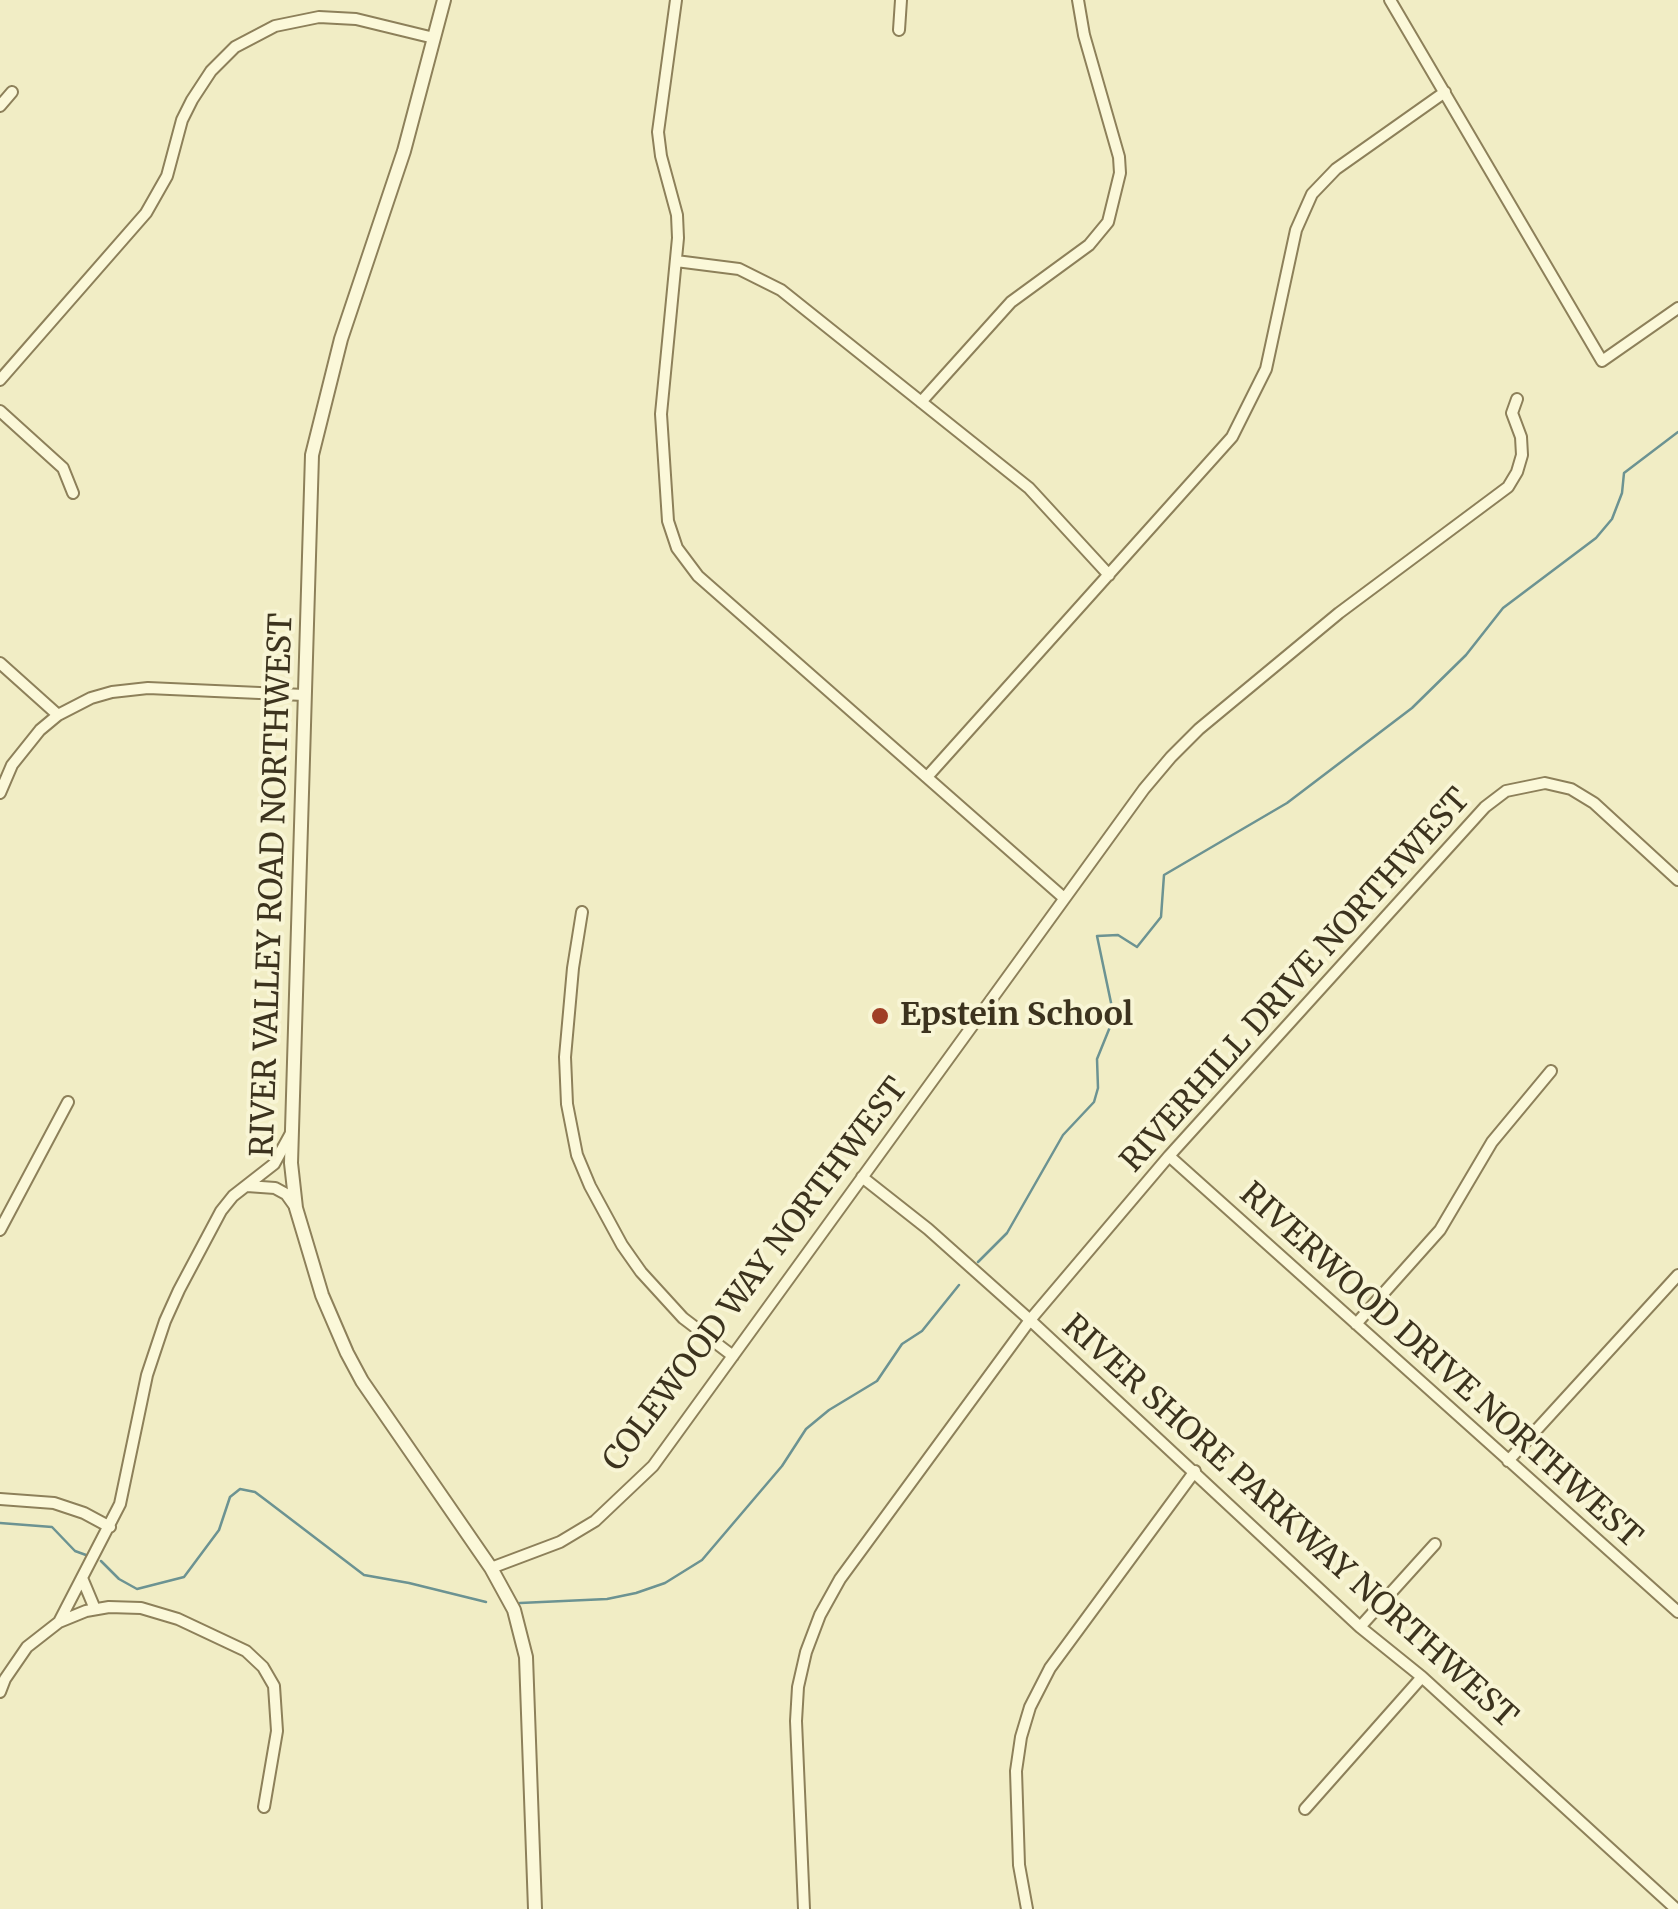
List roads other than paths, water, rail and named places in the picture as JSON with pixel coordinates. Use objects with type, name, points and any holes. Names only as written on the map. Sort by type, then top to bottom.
[{"type":"street","name":"RIVER VALLEY ROAD NORTHWEST","points":[[444,0],[404,150],[341,339],[312,454],[290,1135],[296,1208],[325,1302],[354,1367],[491,1568],[514,1610],[526,1656],[534,1909]]},
{"type":"street","points":[[676,0],[658,132],[677,215],[661,414],[668,521],[677,548],[698,576],[1064,898]]},
{"type":"street","points":[[899,30],[901,0]]},
{"type":"street","points":[[921,402],[1011,302],[1089,245],[1108,222],[1120,173],[1120,156],[1084,35],[1078,0]]},
{"type":"street","points":[[1390,0],[1602,361],[1678,308]]},
{"type":"street","points":[[0,380],[146,214],[166,176],[192,100],[211,71],[235,47],[275,26],[319,17],[356,19],[434,38]]},
{"type":"street","points":[[0,106],[12,92]]},
{"type":"street","points":[[926,777],[1221,451],[1241,422],[1266,369],[1296,230],[1312,194],[1336,168],[1445,92]]},
{"type":"street","points":[[676,261],[739,269],[768,280],[1029,488],[1109,575]]},
{"type":"street","name":"COLEWOOD WAY NORTHWEST","points":[[491,1568],[560,1542],[594,1522],[653,1466],[1144,789],[1200,729],[1339,614],[1508,487],[1522,455],[1512,413],[1517,399]]},
{"type":"street","points":[[0,411],[63,468],[73,494]]},
{"type":"street","points":[[0,663],[58,715]]},
{"type":"street","points":[[0,793],[24,747],[58,715],[91,698],[130,689],[304,695]]},
{"type":"street","name":"RIVERHILL DRIVE NORTHWEST","points":[[1030,1320],[1169,1156],[1485,807],[1506,791],[1532,783],[1571,788],[1594,803],[1678,880]]},
{"type":"street","points":[[582,912],[564,1057],[567,1104],[577,1155],[590,1186],[641,1272],[683,1318],[732,1356]]},
{"type":"street","points":[[1356,1324],[1440,1230],[1492,1142],[1550,1071]]},
{"type":"street","points":[[0,1230],[68,1102]]},
{"type":"street","points":[[60,1622],[110,1527],[127,1480],[148,1375],[164,1321],[222,1211],[274,1164],[290,1135]]},
{"type":"street","name":"RIVERWOOD DRIVE NORTHWEST","points":[[1169,1156],[1678,1612]]},
{"type":"street","name":"RIVER SHORE PARKWAY NORTHWEST","points":[[862,1178],[928,1229],[1030,1320],[1360,1627],[1422,1678],[1676,1909]]},
{"type":"street","points":[[246,1186],[275,1188],[286,1194],[296,1208]]},
{"type":"street","points":[[1508,1461],[1678,1275]]},
{"type":"street","points":[[804,1909],[796,1721],[798,1687],[820,1614],[840,1579],[1030,1320]]},
{"type":"street","points":[[1027,1909],[1020,1865],[1016,1770],[1030,1707],[1050,1668],[1195,1471]]},
{"type":"street","points":[[0,1499],[54,1503],[110,1527]]},
{"type":"street","points":[[1360,1627],[1435,1544]]},
{"type":"street","points":[[82,1578],[95,1609]]},
{"type":"street","points":[[0,1692],[4,1679],[28,1647],[60,1622],[95,1609],[141,1608],[178,1619],[246,1650],[274,1686],[277,1731],[264,1807]]},
{"type":"street","points":[[1305,1809],[1422,1678]]},
{"type":"waterway","points":[[978,1262],[1007,1233],[1063,1135],[1094,1102],[1098,1088],[1097,1059],[1114,1017],[1097,936],[1118,935],[1137,947],[1161,917],[1164,875],[1287,803],[1412,708],[1466,655],[1503,608],[1596,538],[1612,519],[1622,493],[1624,473],[1678,432]]},
{"type":"waterway","points":[[520,1603],[607,1599],[636,1593],[665,1583],[702,1560],[782,1466],[806,1429],[877,1381],[902,1344],[922,1331],[959,1285]]},
{"type":"waterway","points":[[101,1561],[119,1579],[137,1589],[184,1577],[219,1530],[230,1497],[240,1489],[255,1492],[364,1575],[486,1602]]},
{"type":"waterway","points":[[0,1523],[52,1527],[75,1551],[86,1555]]},
{"type":"place","name":"Epstein School","points":[[880,1016]]}]
